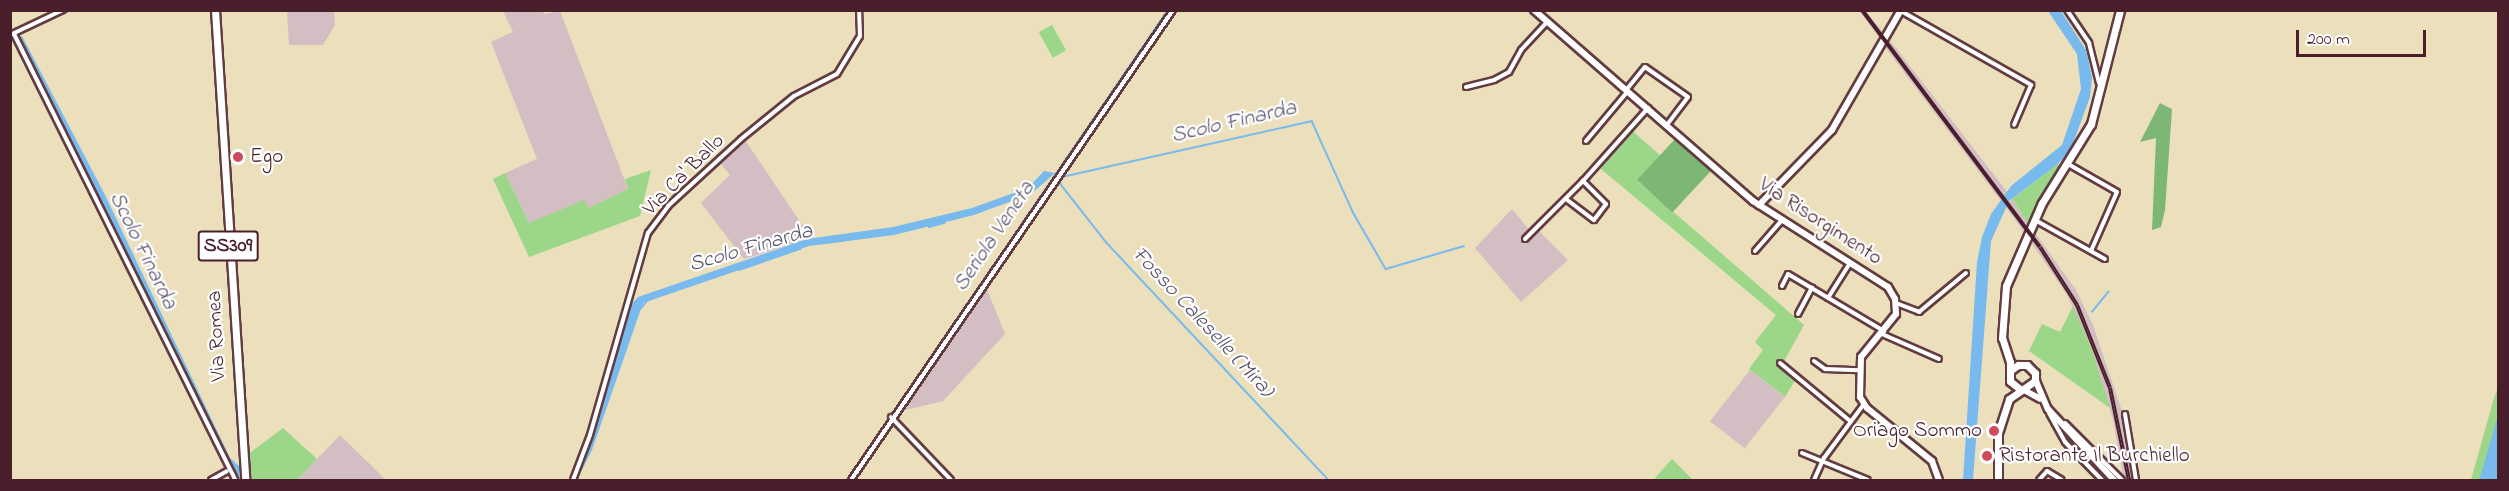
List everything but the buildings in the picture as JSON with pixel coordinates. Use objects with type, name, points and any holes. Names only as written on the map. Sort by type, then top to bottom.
[{"type":"main road","name":"Via Romea","points":[[215,10],[245,480]]},
{"type":"main road","points":[[1998,480],[2000,413],[2010,383],[2011,370],[2001,332],[2004,292],[2028,231],[2091,124],[2120,10]]},
{"type":"main road","points":[[1998,433],[2007,403],[2035,378],[2032,368],[2022,364],[2007,351]]},
{"type":"main road","points":[[2011,370],[2022,364]]},
{"type":"main road","points":[[2010,383],[2023,390]]},
{"type":"street","points":[[63,10],[14,36],[227,471],[235,480]]},
{"type":"street","name":"Via Ca' Ballo","points":[[573,480],[590,435],[648,233],[668,207],[741,139],[794,96],[837,74],[860,36],[859,10]]},
{"type":"street","points":[[851,480],[891,417],[1173,10]]},
{"type":"street","name":"Via Risorgimento","points":[[1534,10],[1649,107],[1759,205],[1882,281],[1896,303]]},
{"type":"street","points":[[2067,10],[2089,43],[2102,84]]},
{"type":"street","points":[[1759,205],[1832,130],[1901,11],[2031,86],[2014,125]]},
{"type":"street","points":[[1466,87],[1494,80],[1509,72],[1521,50],[1547,22]]},
{"type":"street","points":[[1586,141],[1645,67],[1688,97],[1668,124]]},
{"type":"street","points":[[1525,239],[1583,181],[1649,107]]},
{"type":"street","points":[[2068,164],[2117,192],[2091,251]]},
{"type":"street","points":[[1566,199],[1594,220],[1606,204],[1583,181]]},
{"type":"street","points":[[1755,251],[1782,220]]},
{"type":"street","points":[[2034,220],[2105,259]]},
{"type":"street","points":[[1828,298],[1851,261]]},
{"type":"street","points":[[1939,480],[1932,461],[1864,404],[1858,370],[1863,352],[1895,318],[1896,303],[1919,312],[1966,273]]},
{"type":"street","points":[[1782,286],[1788,274],[1883,333],[1938,359]]},
{"type":"street","points":[[1798,314],[1812,288]]},
{"type":"street","points":[[1814,361],[1825,369],[1858,370]]},
{"type":"street","points":[[1780,363],[1850,421]]},
{"type":"street","points":[[2035,378],[2046,407],[2064,442],[2102,480]]},
{"type":"street","points":[[2023,390],[2046,407],[2122,480]]},
{"type":"street","points":[[1814,480],[1822,461],[1864,404]]},
{"type":"street","points":[[2046,407],[2114,480]]},
{"type":"street","points":[[2125,414],[2136,480]]},
{"type":"street","points":[[891,417],[951,480]]},
{"type":"street","points":[[1802,453],[1868,480]]},
{"type":"street","points":[[211,480],[227,471]]},
{"type":"street","points":[[2039,480],[2047,471],[2062,480]]},
{"type":"shaded area","points":[[287,11],[334,11],[335,25],[323,45],[289,45]]},
{"type":"shaded area","points":[[503,11],[542,11],[545,14],[560,11],[628,189],[588,208],[584,201],[529,223],[505,173],[537,159],[491,42],[513,32]]},
{"type":"shaded area","points":[[1859,11],[1866,11],[1885,35],[1882,41]]},
{"type":"shaded area","points":[[1889,39],[2008,193],[2001,201],[1885,47]]},
{"type":"shaded area","points":[[745,140],[811,238],[744,259],[701,203],[730,175],[719,162]]},
{"type":"shaded area","points":[[2012,199],[2028,223],[2024,232],[2005,206]]},
{"type":"shaded area","points":[[1512,209],[1530,231],[1537,229],[1568,260],[1521,302],[1475,248]]},
{"type":"shaded area","points":[[2033,230],[2076,290],[2093,325],[2124,417],[2134,480],[2124,480],[2113,420],[2092,350],[2067,295],[2029,239]]},
{"type":"shaded area","points":[[986,287],[1005,334],[943,401],[901,411]]},
{"type":"shaded area","points":[[1750,370],[1785,397],[1745,448],[1710,421]]},
{"type":"shaded area","points":[[340,435],[386,480],[297,480]]},
{"type":"green space","points":[[1052,25],[1066,50],[1053,58],[1039,32]]},
{"type":"green space","points":[[2160,103],[2172,109],[2165,210],[2161,227],[2152,230],[2156,138],[2140,142]]},
{"type":"green space","points":[[1628,127],[1662,157],[1639,182],[1804,325],[1783,363],[1796,379],[1785,397],[1749,369],[1763,350],[1755,342],[1776,315],[1595,164]]},
{"type":"green space","points":[[1676,138],[1711,171],[1672,212],[1637,180]]},
{"type":"green space","points":[[2058,164],[2061,168],[2028,223],[2012,199]]},
{"type":"green space","points":[[651,170],[640,216],[529,257],[493,179],[505,173],[529,223],[584,200],[588,208],[628,189],[625,179]]},
{"type":"green space","points":[[2073,306],[2092,350],[2110,408],[2029,351],[2042,324],[2060,332]]},
{"type":"green space","points":[[2498,387],[2498,480],[2471,480],[2494,398]]},
{"type":"green space","points":[[283,428],[317,459],[297,480],[249,480],[247,455]]},
{"type":"green space","points":[[1672,459],[1693,480],[1657,480],[1655,478]]},
{"type":"water","points":[[2048,11],[2061,11],[2086,50],[2092,77],[2090,97],[2071,149],[2058,164],[2009,201],[1991,241],[1973,480],[1963,480],[1977,262],[1982,237],[1991,214],[2011,186],[2062,145],[2081,89],[2077,54]]},
{"type":"water","points":[[22,36],[105,195],[230,458],[239,466],[240,479],[229,467],[18,38]]},
{"type":"water","points":[[1044,171],[1055,173],[1031,194],[974,215],[894,235],[809,246],[643,303],[592,450],[577,480],[594,435],[629,307],[638,297],[807,239],[893,227],[972,208],[1028,188]]},
{"type":"water","points":[[2498,415],[2498,480],[2479,480],[2481,474]]},
{"type":"waterway","points":[[18,35],[71,10]]},
{"type":"waterway","name":"Seriola Veneta","points":[[847,480],[1168,10]]},
{"type":"waterway","name":"Scolo Finarda","points":[[1062,177],[1312,121],[1353,212],[1386,269],[1464,246]]},
{"type":"waterway","name":"Fosso Caleselle (Mira)","points":[[1059,182],[1107,243],[1329,480]]},
{"type":"waterway","name":"Scolo Finarda","points":[[929,227],[944,223]]},
{"type":"waterway","name":"Scolo Finarda","points":[[825,243],[862,238]]},
{"type":"waterway","name":"Scolo Finarda","points":[[739,270],[800,249]]},
{"type":"waterway","points":[[2092,312],[2108,292]]},
{"type":"waterway","name":"Scolo Finarda","points":[[637,313],[647,301]]},
{"type":"railway","points":[[1862,10],[2040,247],[2077,305],[2110,388],[2129,480]]},
{"type":"place","name":"Ego","points":[[238,157]]},
{"type":"place","name":"Oriago Sommo","points":[[1994,431]]},
{"type":"place","name":"Ristorante Il Burchiello","points":[[1987,456]]}]
